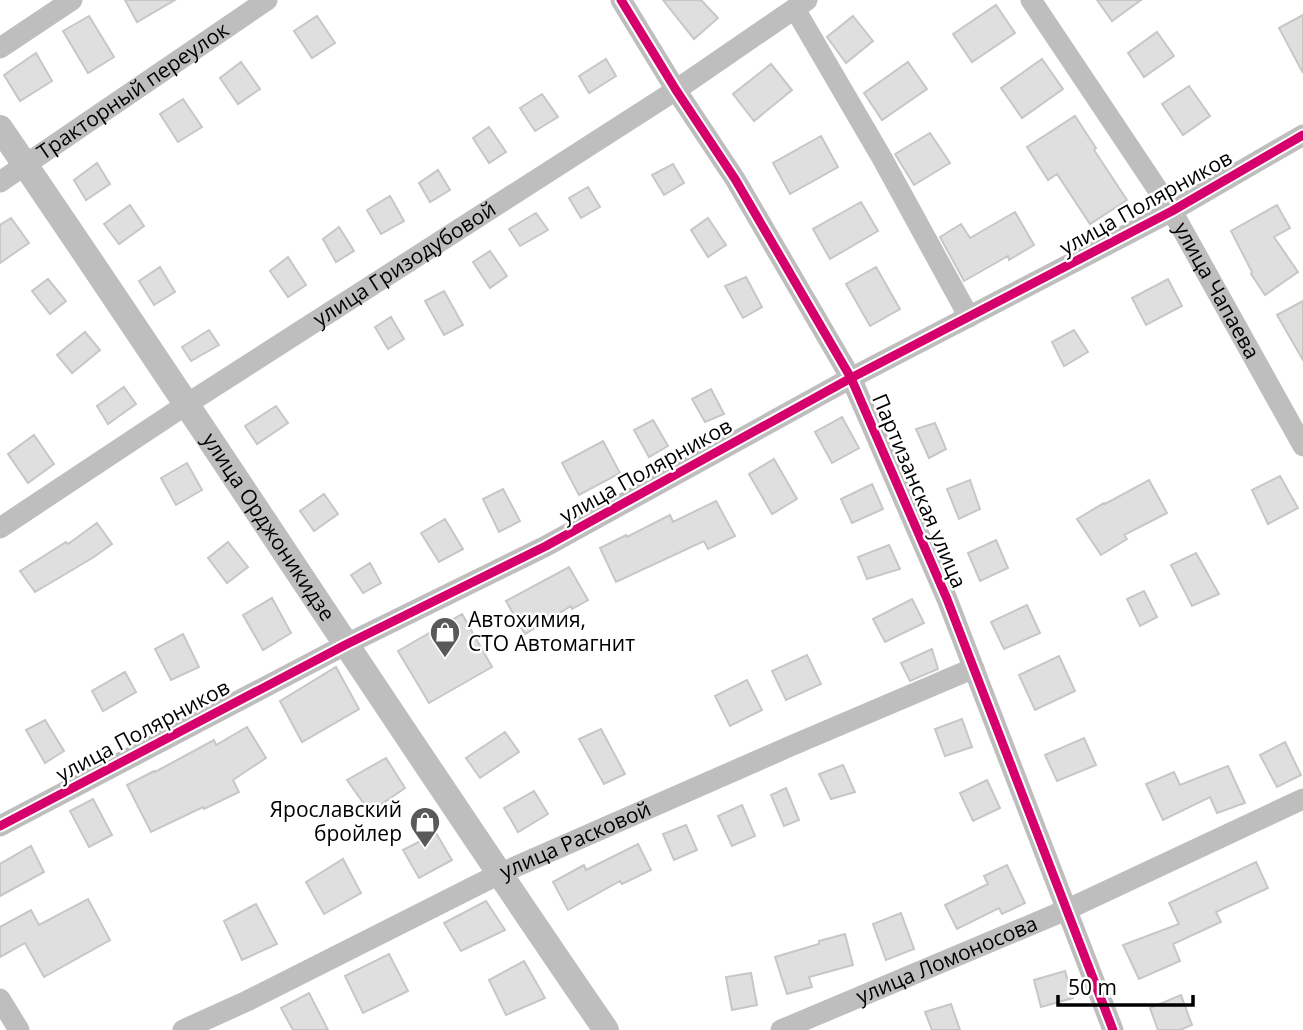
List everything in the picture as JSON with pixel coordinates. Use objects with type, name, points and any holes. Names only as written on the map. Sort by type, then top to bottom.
[{"type":"main road","name":"улица Орджоникидзе","points":[[0,128],[499,874],[607,1030]]},
{"type":"street","points":[[0,48],[72,0]]},
{"type":"street","name":"Тракторный переулок","points":[[0,182],[267,0]]},
{"type":"street","name":"Партизанская улица","points":[[621,0],[735,179],[851,378],[947,598],[1113,1030]]},
{"type":"street","name":"улица Чапаева","points":[[1031,0],[1172,211],[1303,446]]},
{"type":"street","points":[[801,4],[969,317]]},
{"type":"street","name":"улица Гризодубовой","points":[[0,528],[187,404],[676,90],[801,4]]},
{"type":"street","name":"улица Полярников","points":[[0,826],[345,645],[546,546],[851,378],[1172,211],[1303,135]]},
{"type":"street","name":"улица Расковой","points":[[183,1030],[247,1001],[499,874],[974,668]]},
{"type":"street","name":"улица Ломоносова","points":[[781,1030],[1066,910],[1303,799]]},
{"type":"street","points":[[0,999],[19,1030]]},
{"type":"building","points":[[125,0],[175,0],[137,22]]},
{"type":"building","points":[[663,0],[701,0],[718,18],[694,39]]},
{"type":"building","points":[[1097,0],[1141,0],[1112,21]]},
{"type":"building","points":[[996,5],[1015,33],[972,62],[953,34]]},
{"type":"building","points":[[1303,15],[1303,73],[1279,28]]},
{"type":"building","points":[[89,16],[114,57],[88,73],[63,31]]},
{"type":"building","points":[[317,16],[335,43],[312,58],[294,31]]},
{"type":"building","points":[[853,16],[873,41],[846,63],[827,37]]},
{"type":"building","points":[[1157,32],[1174,56],[1144,77],[1128,53]]},
{"type":"building","points":[[36,53],[52,81],[20,101],[4,75]]},
{"type":"building","points":[[606,59],[616,76],[589,93],[579,76]]},
{"type":"building","points":[[1042,59],[1063,89],[1022,118],[1001,88]]},
{"type":"building","points":[[241,62],[260,89],[238,104],[220,78]]},
{"type":"building","points":[[908,62],[927,89],[882,120],[864,93]]},
{"type":"building","points":[[771,64],[792,90],[754,121],[733,94]]},
{"type":"building","points":[[1189,86],[1210,116],[1183,135],[1162,104]]},
{"type":"building","points":[[542,94],[558,117],[535,131],[520,108]]},
{"type":"building","points":[[183,99],[202,127],[178,142],[160,114]]},
{"type":"building","points":[[1075,116],[1127,200],[1090,224],[1057,174],[1048,180],[1027,147]]},
{"type":"building","points":[[489,127],[506,152],[489,163],[473,138]]},
{"type":"building","points":[[930,133],[950,163],[914,185],[895,154]]},
{"type":"building","points":[[821,136],[838,167],[790,194],[773,163]]},
{"type":"building","points":[[97,163],[110,184],[86,200],[74,180]]},
{"type":"building","points":[[673,164],[684,183],[664,195],[652,175]]},
{"type":"building","points":[[438,170],[450,190],[430,202],[419,183]]},
{"type":"building","points":[[588,187],[600,207],[581,218],[569,198]]},
{"type":"building","points":[[390,196],[404,221],[381,234],[367,210]]},
{"type":"building","points":[[861,202],[878,231],[830,259],[813,229]]},
{"type":"building","points":[[130,205],[144,226],[119,244],[104,224]]},
{"type":"building","points":[[1277,205],[1290,228],[1274,237],[1298,272],[1265,295],[1251,274],[1231,231]]},
{"type":"building","points":[[1015,212],[1034,245],[1009,260],[1008,256],[964,281],[940,237],[961,224],[970,238]]},
{"type":"building","points":[[536,213],[548,230],[520,246],[509,229]]},
{"type":"building","points":[[11,218],[29,243],[0,263],[0,225]]},
{"type":"building","points":[[708,218],[726,245],[708,257],[691,230]]},
{"type":"building","points":[[339,227],[354,251],[336,262],[323,239]]},
{"type":"building","points":[[490,251],[507,276],[490,288],[473,262]]},
{"type":"building","points":[[288,257],[306,285],[288,297],[270,271]]},
{"type":"building","points":[[160,267],[175,292],[154,305],[139,281]]},
{"type":"building","points":[[876,267],[900,309],[870,326],[846,284]]},
{"type":"building","points":[[746,277],[762,307],[743,318],[725,286]]},
{"type":"building","points":[[48,279],[66,301],[50,314],[32,291]]},
{"type":"building","points":[[1168,279],[1182,306],[1146,325],[1132,298]]},
{"type":"building","points":[[444,291],[463,325],[444,335],[425,301]]},
{"type":"building","points":[[1303,301],[1303,360],[1277,315]]},
{"type":"building","points":[[391,317],[404,339],[388,349],[375,327]]},
{"type":"building","points":[[209,330],[219,345],[191,361],[182,347]]},
{"type":"building","points":[[1074,330],[1088,352],[1064,366],[1052,342]]},
{"type":"building","points":[[85,332],[100,350],[72,373],[57,355]]},
{"type":"building","points":[[124,387],[136,404],[108,424],[97,406]]},
{"type":"building","points":[[711,389],[724,414],[705,422],[692,399]]},
{"type":"building","points":[[276,406],[288,423],[257,444],[245,426]]},
{"type":"building","points":[[842,417],[859,448],[832,463],[815,432]]},
{"type":"building","points":[[653,420],[668,446],[649,457],[634,430]]},
{"type":"building","points":[[935,423],[946,449],[929,458],[916,429]]},
{"type":"building","points":[[34,435],[54,464],[28,483],[8,454]]},
{"type":"building","points":[[603,441],[620,473],[579,495],[562,463]]},
{"type":"building","points":[[774,459],[797,499],[772,514],[749,474]]},
{"type":"building","points":[[187,463],[202,490],[176,505],[161,478]]},
{"type":"building","points":[[1280,476],[1298,508],[1268,524],[1252,490]]},
{"type":"building","points":[[970,480],[980,509],[959,519],[947,489]]},
{"type":"building","points":[[1149,480],[1167,513],[1124,535],[1127,539],[1101,555],[1077,519]]},
{"type":"building","points":[[872,484],[883,509],[852,523],[841,499]]},
{"type":"building","points":[[503,489],[520,521],[499,532],[483,499]]},
{"type":"building","points":[[324,494],[338,514],[314,531],[300,511]]},
{"type":"building","points":[[716,501],[735,536],[708,549],[704,541],[616,582],[600,548],[670,515],[673,522]]},
{"type":"building","points":[[445,519],[463,549],[439,562],[421,533]]},
{"type":"building","points":[[97,523],[112,544],[35,592],[20,571],[66,542],[68,544]]},
{"type":"building","points":[[996,540],[1008,568],[980,581],[968,553]]},
{"type":"building","points":[[228,542],[248,567],[227,583],[208,558]]},
{"type":"building","points":[[889,545],[900,569],[867,579],[858,557]]},
{"type":"building","points":[[1196,553],[1219,594],[1192,606],[1171,565]]},
{"type":"building","points":[[370,563],[381,583],[363,593],[351,575]]},
{"type":"building","points":[[569,567],[588,600],[572,609],[571,606],[525,634],[506,601]]},
{"type":"building","points":[[1144,591],[1157,617],[1140,626],[1127,599]]},
{"type":"building","points":[[272,598],[291,633],[263,650],[243,615]]},
{"type":"building","points":[[912,599],[924,623],[885,642],[873,619]]},
{"type":"building","points":[[1027,605],[1040,633],[1004,649],[991,622]]},
{"type":"building","name":"Автохимия, СТО Автомагнит","points":[[462,614],[492,667],[429,703],[398,651]]},
{"type":"building","points":[[183,634],[199,667],[171,680],[155,649]]},
{"type":"building","points":[[932,649],[938,669],[910,681],[901,663]]},
{"type":"building","points":[[807,655],[821,684],[786,700],[772,671]]},
{"type":"building","points":[[1059,656],[1075,691],[1035,710],[1019,675]]},
{"type":"building","points":[[336,667],[359,709],[302,742],[280,701]]},
{"type":"building","points":[[125,672],[136,692],[103,711],[92,691]]},
{"type":"building","points":[[747,680],[762,710],[730,726],[715,696]]},
{"type":"building","points":[[962,719],[972,747],[945,756],[935,729]]},
{"type":"building","points":[[45,720],[64,751],[45,763],[26,730]]},
{"type":"building","points":[[247,727],[266,758],[233,780],[239,792],[151,832],[127,785],[214,740],[216,745]]},
{"type":"building","points":[[601,729],[625,774],[604,784],[579,739]]},
{"type":"building","points":[[505,732],[519,752],[480,778],[466,758]]},
{"type":"building","points":[[1084,738],[1096,765],[1057,781],[1045,755]]},
{"type":"building","points":[[1285,742],[1301,775],[1277,787],[1260,755]]},
{"type":"building","points":[[386,758],[405,788],[370,812],[347,780]]},
{"type":"building","points":[[843,765],[855,792],[831,799],[819,774]]},
{"type":"building","points":[[1228,766],[1245,803],[1217,813],[1210,797],[1163,820],[1146,784],[1174,772],[1180,785]]},
{"type":"building","points":[[987,780],[1000,808],[973,821],[960,793]]},
{"type":"building","points":[[786,788],[799,820],[784,826],[771,795]]},
{"type":"building","points":[[534,791],[548,814],[518,832],[504,808]]},
{"type":"building","points":[[93,799],[112,835],[89,847],[70,811]]},
{"type":"building","points":[[742,805],[755,836],[732,846],[718,816]]},
{"type":"building","points":[[686,825],[697,850],[674,860],[663,834]]},
{"type":"building","points":[[436,833],[452,860],[419,878],[403,850]]},
{"type":"building","points":[[638,844],[651,870],[622,884],[620,881],[568,910],[553,882],[584,865],[586,870]]},
{"type":"building","points":[[31,846],[44,872],[0,896],[0,864]]},
{"type":"building","points":[[343,859],[361,893],[324,914],[306,882]]},
{"type":"building","points":[[1256,862],[1268,888],[1216,912],[1221,922],[1173,944],[1180,961],[1139,979],[1123,945],[1179,924],[1169,903]]},
{"type":"building","points":[[1007,865],[1025,903],[1002,914],[999,908],[957,929],[945,905],[988,884],[984,876]]},
{"type":"building","points":[[88,899],[110,940],[44,977],[25,943],[0,957],[0,927],[31,910],[39,925]]},
{"type":"building","points":[[486,901],[505,930],[461,951],[444,923]]},
{"type":"building","points":[[256,904],[277,944],[242,960],[224,921]]},
{"type":"building","points":[[901,913],[914,949],[886,960],[873,924]]},
{"type":"building","points":[[845,934],[853,965],[809,977],[812,987],[787,994],[775,957]]},
{"type":"building","points":[[389,954],[408,991],[363,1013],[345,976]]},
{"type":"building","points":[[524,961],[545,998],[506,1015],[489,980]]},
{"type":"building","points":[[1065,971],[1073,998],[1041,1007],[1034,980]]},
{"type":"building","points":[[751,973],[757,1005],[732,1010],[726,977]]},
{"type":"building","points":[[309,993],[328,1030],[293,1030],[281,1008]]},
{"type":"building","points":[[1181,995],[1192,1025],[1180,1030],[1158,1030],[1150,1008]]},
{"type":"building","points":[[951,1004],[960,1030],[932,1030],[925,1012]]},
{"type":"cycle path","points":[[621,0],[735,179],[851,378],[947,599],[1113,1030]]},
{"type":"cycle path","points":[[0,826],[345,645],[546,546],[851,378],[1172,211],[1303,135]]},
{"type":"place","name":"Автохимия, СТО Автомагнит","points":[[445,659]]},
{"type":"place","name":"Ярославский бройлер","points":[[425,849]]}]
